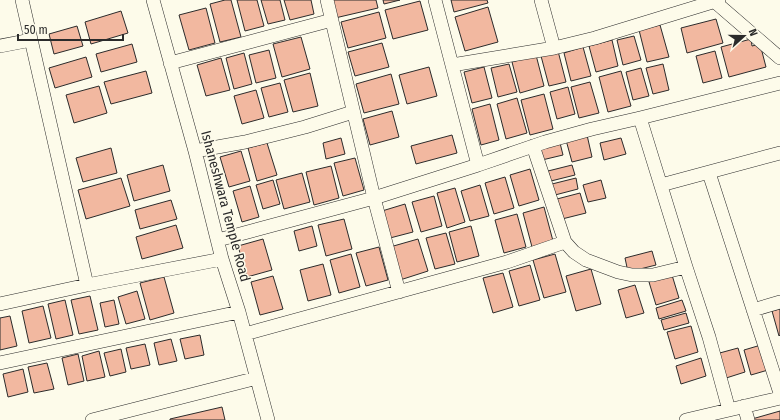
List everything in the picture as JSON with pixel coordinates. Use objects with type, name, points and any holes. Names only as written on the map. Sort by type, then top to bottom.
[{"type":"street","points":[[22,0],[87,285]]},
{"type":"street","name":"Ishaneshwara Temple Road","points":[[153,0],[195,151],[222,259],[239,312],[268,420]]},
{"type":"street","points":[[327,0],[374,198],[399,292]]},
{"type":"street","points":[[435,0],[478,165]]},
{"type":"street","points":[[541,0],[554,48]]},
{"type":"street","points":[[452,65],[554,48],[595,38],[717,1],[780,58]]},
{"type":"street","points":[[170,63],[332,20]]},
{"type":"street","points":[[0,46],[31,40]]},
{"type":"street","points":[[218,240],[374,198],[533,146],[592,129],[780,83]]},
{"type":"street","points":[[195,151],[245,142],[305,127],[354,112]]},
{"type":"street","points":[[640,118],[709,337],[729,410]]},
{"type":"street","points":[[533,146],[565,242],[574,252],[586,260],[618,272],[632,275],[653,275],[686,267]]},
{"type":"street","points":[[661,185],[779,156]]},
{"type":"street","points":[[709,172],[780,393]]},
{"type":"street","points":[[245,334],[507,262],[565,242]]},
{"type":"street","points":[[0,304],[87,285],[222,259]]},
{"type":"street","points":[[753,310],[780,302]]},
{"type":"street","points":[[0,363],[239,312]]},
{"type":"street","points":[[92,420],[257,378]]},
{"type":"street","points":[[686,420],[780,398]]},
{"type":"street","points":[[744,406],[748,420]]},
{"type":"building","points":[[231,0],[241,37],[220,42],[210,4]]},
{"type":"building","points":[[237,0],[257,0],[264,26],[245,31]]},
{"type":"building","points":[[261,0],[280,0],[285,20],[268,24]]},
{"type":"building","points":[[284,0],[311,0],[314,14],[290,20]]},
{"type":"building","points":[[331,0],[376,0],[378,8],[335,18]]},
{"type":"building","points":[[383,0],[400,0],[384,4]]},
{"type":"building","points":[[451,0],[487,0],[488,3],[454,12]]},
{"type":"building","points":[[420,1],[428,30],[393,39],[385,10]]},
{"type":"building","points":[[488,7],[498,42],[465,51],[455,17]]},
{"type":"building","points":[[206,8],[215,43],[189,50],[179,15]]},
{"type":"building","points":[[121,11],[128,33],[91,44],[85,22]]},
{"type":"building","points":[[379,12],[386,38],[348,48],[341,22]]},
{"type":"building","points":[[716,19],[723,43],[687,53],[681,28]]},
{"type":"building","points":[[660,25],[669,57],[647,62],[639,30]]},
{"type":"building","points":[[77,26],[83,46],[54,54],[49,34]]},
{"type":"building","points":[[634,36],[641,60],[623,65],[617,40]]},
{"type":"building","points":[[301,37],[310,69],[282,77],[273,44]]},
{"type":"building","points":[[751,39],[752,46],[760,44],[766,67],[729,77],[721,47]]},
{"type":"building","points":[[612,40],[618,66],[596,72],[589,46]]},
{"type":"building","points":[[382,43],[389,67],[355,76],[348,52]]},
{"type":"building","points":[[132,44],[137,62],[101,72],[96,54]]},
{"type":"building","points":[[583,47],[591,76],[571,81],[564,53]]},
{"type":"building","points":[[269,50],[276,78],[256,83],[249,55]]},
{"type":"building","points":[[558,51],[566,82],[549,86],[541,56]]},
{"type":"building","points":[[715,51],[722,78],[703,83],[696,56]]},
{"type":"building","points":[[244,53],[252,84],[234,89],[226,58]]},
{"type":"building","points":[[536,55],[544,86],[520,93],[512,62]]},
{"type":"building","points":[[86,57],[92,77],[55,88],[49,68]]},
{"type":"building","points":[[221,58],[230,90],[206,96],[197,65]]},
{"type":"building","points":[[509,64],[517,92],[498,97],[491,68]]},
{"type":"building","points":[[663,64],[669,90],[653,94],[646,68]]},
{"type":"building","points":[[429,67],[437,96],[407,104],[399,75]]},
{"type":"building","points":[[484,67],[492,98],[472,103],[464,72]]},
{"type":"building","points":[[641,68],[649,96],[633,100],[626,72]]},
{"type":"building","points":[[146,71],[152,93],[111,104],[104,82]]},
{"type":"building","points":[[621,71],[631,106],[608,112],[599,77]]},
{"type":"building","points":[[310,73],[318,106],[293,112],[284,80]]},
{"type":"building","points":[[391,74],[399,104],[364,113],[356,84]]},
{"type":"building","points":[[590,82],[599,113],[579,118],[571,87]]},
{"type":"building","points":[[280,83],[288,112],[269,117],[261,88]]},
{"type":"building","points":[[99,86],[107,113],[74,123],[66,95]]},
{"type":"building","points":[[568,87],[575,114],[557,119],[550,92]]},
{"type":"building","points":[[256,90],[264,118],[242,124],[234,96]]},
{"type":"building","points":[[544,94],[553,129],[530,135],[521,100]]},
{"type":"building","points":[[517,98],[527,133],[506,139],[497,104]]},
{"type":"building","points":[[490,104],[499,140],[481,145],[472,109]]},
{"type":"building","points":[[392,111],[399,137],[370,145],[363,119]]},
{"type":"building","points":[[452,135],[457,153],[416,164],[411,146]]},
{"type":"building","points":[[587,135],[592,157],[572,162],[566,140]]},
{"type":"building","points":[[341,138],[345,154],[326,159],[323,143]]},
{"type":"building","points":[[621,138],[626,154],[604,160],[600,143]]},
{"type":"building","points":[[267,143],[277,175],[257,181],[248,148]]},
{"type":"building","points":[[560,143],[563,155],[542,160],[539,149]]},
{"type":"building","points":[[111,148],[117,173],[83,182],[76,158]]},
{"type":"building","points":[[241,151],[250,181],[229,187],[220,157]]},
{"type":"building","points":[[355,158],[364,190],[343,196],[334,163]]},
{"type":"building","points":[[163,165],[170,191],[134,201],[127,175]]},
{"type":"building","points":[[572,165],[575,175],[551,181],[548,171]]},
{"type":"building","points":[[331,166],[339,198],[314,205],[306,172]]},
{"type":"building","points":[[530,169],[539,200],[519,206],[510,175]]},
{"type":"building","points":[[302,173],[310,202],[284,209],[276,180]]},
{"type":"building","points":[[505,177],[514,208],[494,214],[485,183]]},
{"type":"building","points":[[121,178],[130,206],[86,219],[78,190]]},
{"type":"building","points":[[576,178],[578,189],[555,195],[552,184]]},
{"type":"building","points":[[273,180],[280,204],[263,209],[256,185]]},
{"type":"building","points":[[601,180],[606,198],[588,202],[583,185]]},
{"type":"building","points":[[480,185],[489,216],[470,221],[461,191]]},
{"type":"building","points":[[250,186],[259,217],[242,222],[233,191]]},
{"type":"building","points":[[455,188],[465,222],[447,228],[437,193]]},
{"type":"building","points":[[580,193],[586,213],[562,219],[557,199]]},
{"type":"building","points":[[434,196],[442,226],[421,232],[412,202]]},
{"type":"building","points":[[171,200],[177,219],[140,229],[135,210]]},
{"type":"building","points":[[405,204],[413,232],[390,238],[382,211]]},
{"type":"building","points":[[544,207],[553,241],[532,247],[523,213]]},
{"type":"building","points":[[517,214],[526,247],[504,253],[495,220]]},
{"type":"building","points":[[344,219],[352,249],[326,256],[318,225]]},
{"type":"building","points":[[176,225],[183,248],[142,259],[136,237]]},
{"type":"building","points":[[312,226],[317,246],[299,251],[294,231]]},
{"type":"building","points":[[471,226],[479,256],[457,262],[449,232]]},
{"type":"building","points":[[446,233],[455,264],[435,269],[426,238]]},
{"type":"building","points":[[263,239],[272,270],[247,277],[238,246]]},
{"type":"building","points":[[418,239],[428,271],[400,280],[390,247]]},
{"type":"building","points":[[379,247],[388,280],[366,286],[356,253]]},
{"type":"building","points":[[652,251],[656,265],[628,272],[625,258]]},
{"type":"building","points":[[351,254],[360,287],[339,293],[330,260]]},
{"type":"building","points":[[555,254],[566,292],[544,298],[533,260]]},
{"type":"building","points":[[323,264],[331,295],[308,301],[300,270]]},
{"type":"building","points":[[530,265],[540,300],[519,306],[509,271]]},
{"type":"building","points":[[591,269],[601,304],[576,311],[566,276]]},
{"type":"building","points":[[503,273],[513,307],[493,313],[483,278]]},
{"type":"building","points":[[672,275],[679,298],[656,305],[649,282]]},
{"type":"building","points":[[273,276],[283,309],[260,315],[251,282]]},
{"type":"building","points":[[164,277],[174,313],[150,320],[140,283]]},
{"type":"building","points":[[635,285],[644,313],[626,318],[618,290]]},
{"type":"building","points":[[137,291],[145,319],[126,324],[118,297]]},
{"type":"building","points":[[90,296],[98,330],[79,334],[71,300]]},
{"type":"building","points":[[65,300],[73,335],[56,339],[48,304]]},
{"type":"building","points":[[114,300],[119,324],[105,327],[100,303]]},
{"type":"building","points":[[682,300],[686,311],[659,319],[656,308]]},
{"type":"building","points":[[43,306],[51,338],[29,343],[22,311]]},
{"type":"building","points":[[780,309],[780,335],[779,336],[772,311]]},
{"type":"building","points":[[686,313],[689,323],[664,330],[661,320]]},
{"type":"building","points":[[10,316],[17,346],[0,350],[0,318]]},
{"type":"building","points":[[691,326],[698,352],[675,359],[667,332]]},
{"type":"building","points":[[200,335],[204,355],[185,359],[180,339]]},
{"type":"building","points":[[171,339],[177,361],[159,365],[154,343]]},
{"type":"building","points":[[145,344],[150,365],[131,369],[126,348]]},
{"type":"building","points":[[761,345],[768,370],[751,375],[744,350]]},
{"type":"building","points":[[738,348],[745,372],[723,379],[716,354]]},
{"type":"building","points":[[121,349],[126,372],[110,376],[104,353]]},
{"type":"building","points":[[99,351],[105,377],[87,381],[82,356]]},
{"type":"building","points":[[78,354],[84,381],[68,385],[62,358]]},
{"type":"building","points":[[701,358],[706,376],[681,384],[676,366]]},
{"type":"building","points":[[47,363],[54,389],[34,393],[28,367]]},
{"type":"building","points":[[23,369],[28,392],[8,397],[3,374]]},
{"type":"building","points":[[222,407],[225,420],[170,420],[170,419]]},
{"type":"building","points":[[780,411],[780,420],[752,419]]}]
